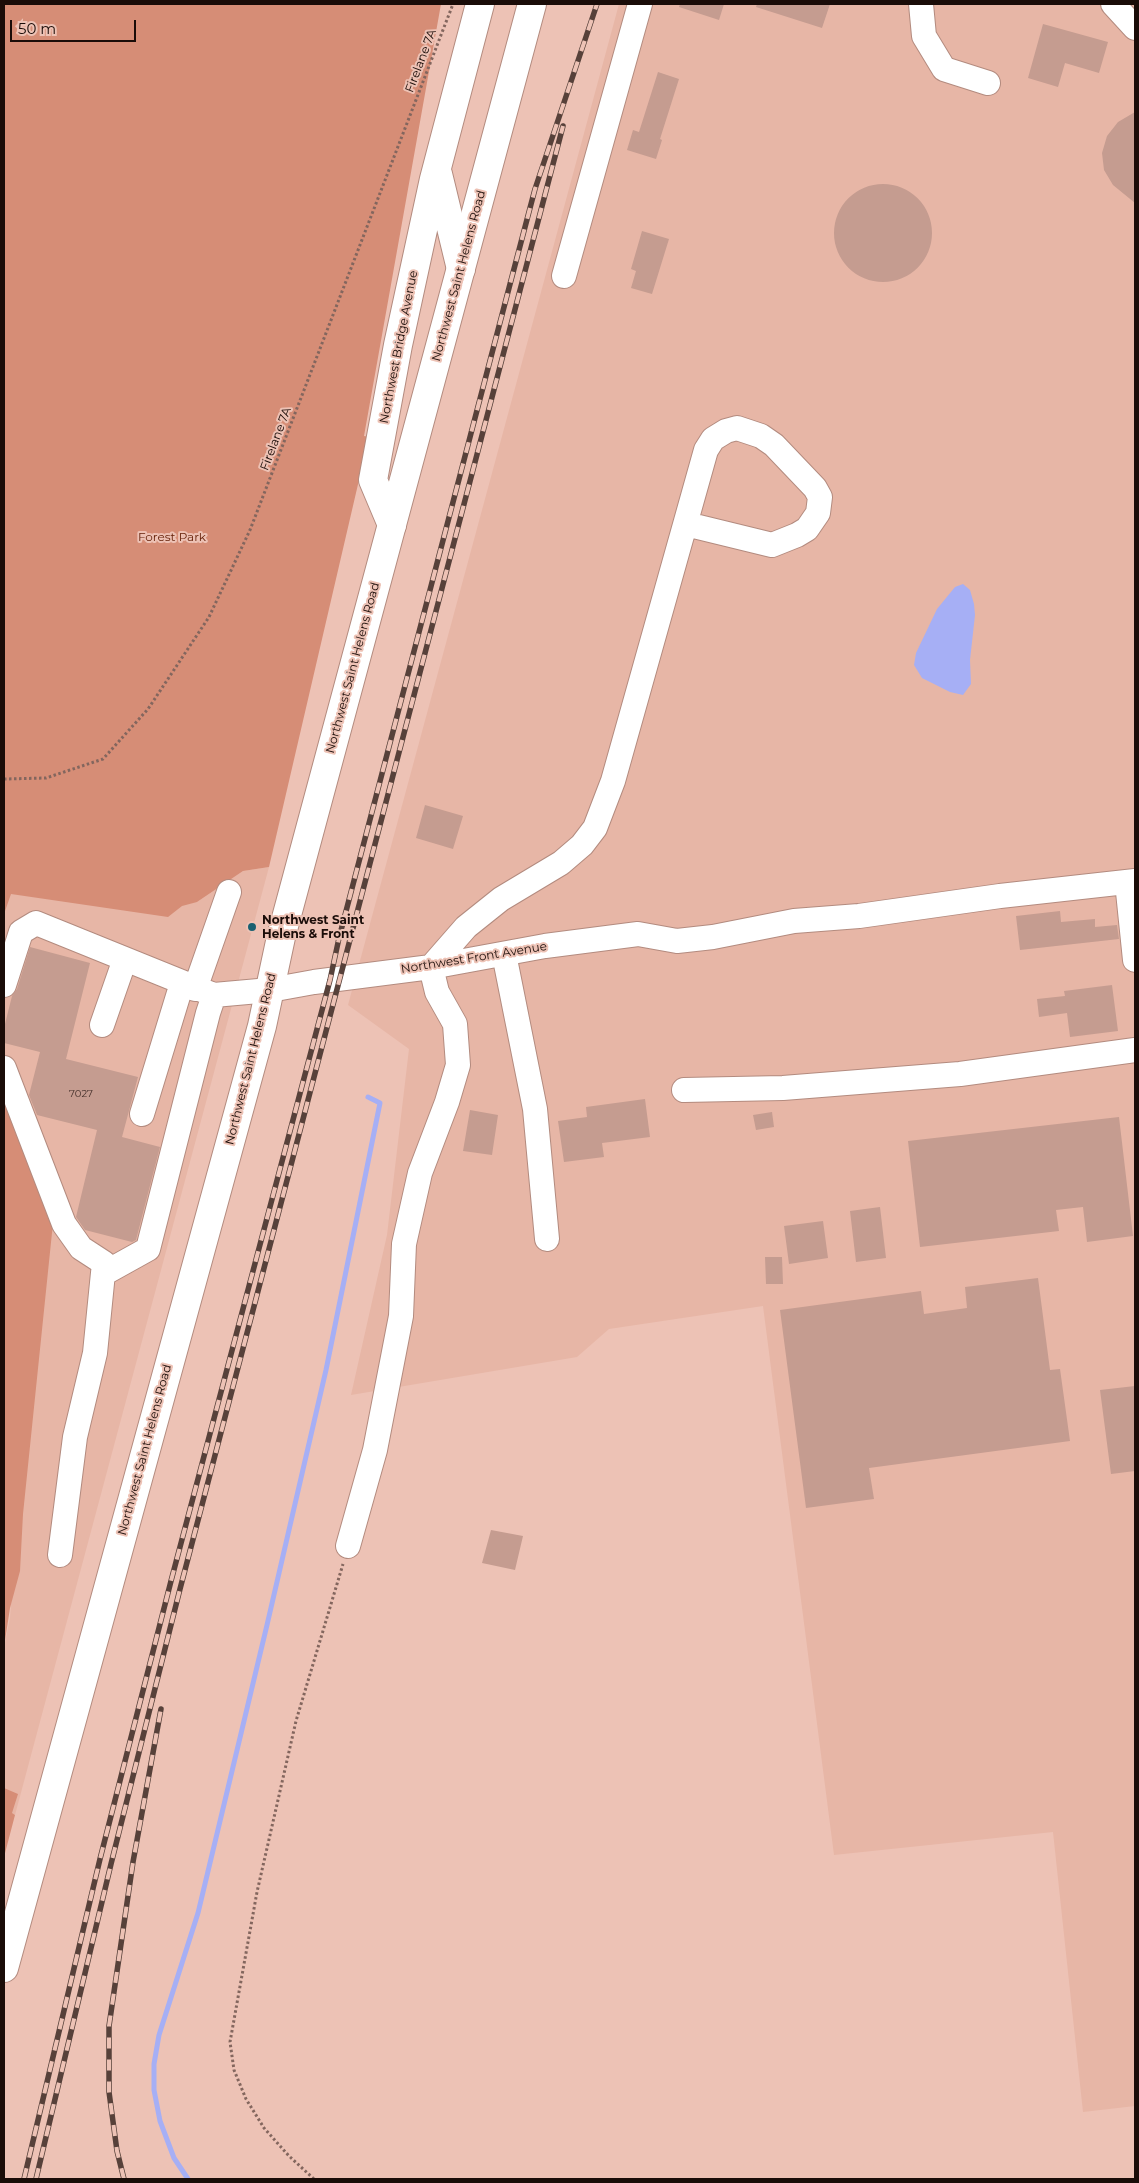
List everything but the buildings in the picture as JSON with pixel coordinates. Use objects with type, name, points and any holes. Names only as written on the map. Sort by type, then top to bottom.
[{"type":"main road","name":"Northwest Bridge Avenue","points":[[392,525],[373,480],[398,345],[437,167],[480,4]]},
{"type":"main road","name":"Northwest Saint Helens Road","points":[[4,1968],[262,1026],[281,937],[532,4]]},
{"type":"main road","name":"Northwest Bridge Avenue","points":[[437,167],[461,270]]},
{"type":"lane","points":[[564,276],[640,4]]},
{"type":"lane","points":[[921,4],[924,36],[944,69],[988,83]]},
{"type":"lane","points":[[1114,4],[1135,28]]},
{"type":"lane","points":[[348,1546],[375,1450],[401,1316],[404,1244],[420,1172],[448,1102],[458,1065],[455,1024],[437,992],[431,967],[466,927],[501,899],[561,863],[582,844],[595,828],[613,781],[706,450],[713,439],[726,431],[737,428],[761,436],[774,445],[815,488],[820,497],[818,513],[807,528],[798,536],[772,545],[686,524]]},
{"type":"lane","points":[[1131,882],[1135,960]]},
{"type":"lane","name":"Northwest Front Avenue","points":[[197,989],[270,990],[638,934],[678,941],[713,937],[794,922],[858,916],[1000,896],[1131,882]]},
{"type":"lane","points":[[142,1114],[197,989],[228,892]]},
{"type":"lane","points":[[4,985],[21,932],[36,923],[197,989],[208,1013],[148,1249],[103,1274]]},
{"type":"lane","points":[[504,954],[534,1109],[547,1240]]},
{"type":"lane","points":[[102,1025],[126,959]]},
{"type":"lane","points":[[684,1090],[783,1088],[960,1074],[1135,1050]]},
{"type":"lane","points":[[4,1068],[64,1224],[81,1248],[104,1263],[95,1353],[75,1437],[60,1555]]},
{"type":"path","name":"Firelane 7A","points":[[4,779],[46,778],[103,758],[148,709],[209,617],[250,530],[453,4]]},
{"type":"path","points":[[314,2179],[289,2156],[264,2128],[246,2099],[234,2070],[230,2042],[257,1892],[296,1721],[348,1546]]},
{"type":"shaded area","points":[[619,4],[1135,4],[1135,2106],[1083,2112],[1053,1832],[834,1855],[763,1306],[609,1329],[577,1357],[351,1395],[387,1235],[409,1049],[348,1005]]},
{"type":"shaded area","points":[[269,867],[15,1815],[4,1809],[4,1647],[10,1618],[17,1526],[4,1311],[4,872],[197,902],[243,871]]},
{"type":"green space","name":"Forest Park","points":[[4,4],[441,4],[364,436],[369,437],[269,867],[243,871],[197,902],[182,906],[168,917],[11,894],[4,914]]},
{"type":"green space","points":[[4,1098],[53,1223],[23,1514],[20,1571],[10,1608],[4,1647]]},
{"type":"green space","points":[[4,1788],[18,1794],[12,1813],[15,1815],[4,1857]]},
{"type":"water","points":[[963,584],[970,590],[975,615],[970,660],[971,684],[963,695],[950,692],[922,678],[914,665],[916,653],[937,609],[955,587]]},
{"type":"waterway","points":[[188,2179],[174,2158],[160,2121],[154,2090],[154,2064],[159,2035],[198,1913],[326,1370],[380,1103],[368,1097]]},
{"type":"railway","points":[[24,2179],[100,1859],[171,1581],[330,980],[339,938],[535,189],[597,4]]},
{"type":"railway","points":[[36,2179],[111,1864],[180,1589],[563,126]]},
{"type":"railway","points":[[124,2179],[117,2151],[109,2092],[109,2026],[133,1862],[161,1709]]},
{"type":"place","name":"Northwest Saint Helens & Front","points":[[252,927]]}]
